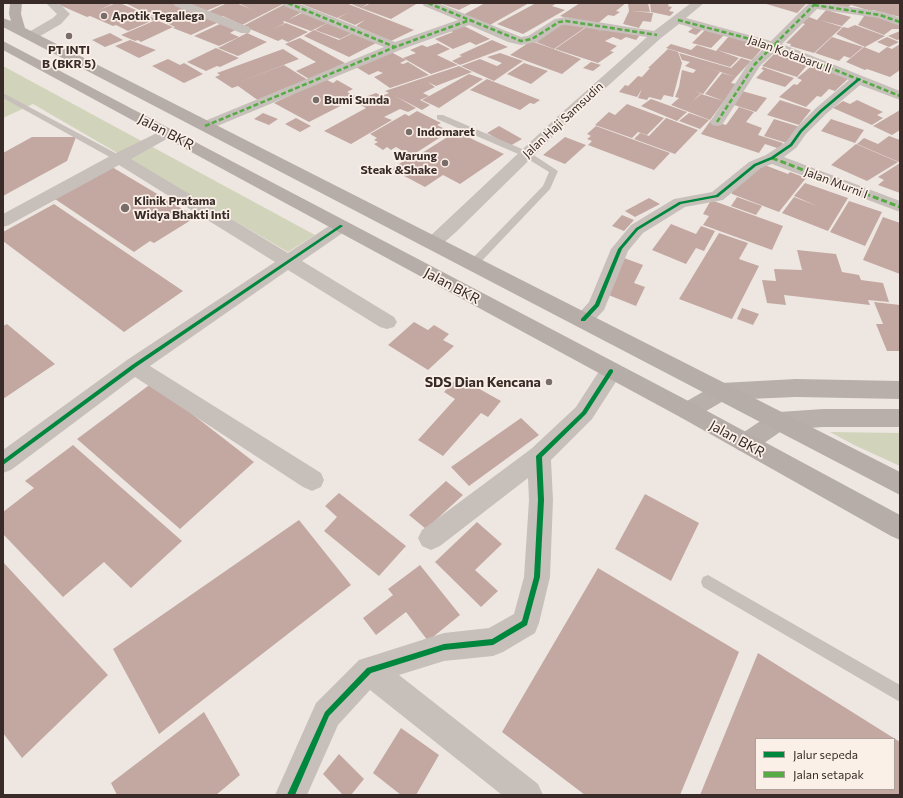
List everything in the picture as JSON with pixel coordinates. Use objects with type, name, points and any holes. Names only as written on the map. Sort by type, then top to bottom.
[{"type":"main road","points":[[16,3],[15,14],[25,33]]},
{"type":"main road","name":"Jalan BKR","points":[[3,22],[721,392],[779,420],[900,484]]},
{"type":"main road","name":"Jalan BKR","points":[[3,45],[688,411],[900,528]]},
{"type":"main road","points":[[688,411],[721,392],[796,388],[900,390]]},
{"type":"main road","points":[[746,443],[779,420],[824,418],[900,418]]},
{"type":"street","points":[[25,33],[57,21],[64,14],[52,3]]},
{"type":"street","points":[[179,3],[245,30]]},
{"type":"street","points":[[288,3],[395,47]]},
{"type":"street","points":[[428,3],[521,41],[532,39],[559,22],[566,21],[657,35]]},
{"type":"street","name":"Jalan Haji Samsudin","points":[[433,243],[526,154],[657,35],[698,3]]},
{"type":"street","points":[[717,122],[755,64],[815,4],[880,15],[900,22]]},
{"type":"street","points":[[206,126],[395,47],[470,20]]},
{"type":"street","name":"Jalan Kotabaru II","points":[[678,20],[773,45],[900,96]]},
{"type":"street","points":[[583,320],[597,305],[620,249],[637,229],[680,203],[717,196],[755,164],[772,158],[791,145],[801,131],[821,111],[859,79]]},
{"type":"street","points":[[3,220],[167,133]]},
{"type":"street","points":[[118,158],[387,322]]},
{"type":"street","name":"Jalan Murni I","points":[[772,158],[900,207]]},
{"type":"street","points":[[3,463],[134,366],[341,226]]},
{"type":"street","points":[[134,366],[312,480]]},
{"type":"street","points":[[432,538],[539,456],[584,413],[611,371]]},
{"type":"street","points":[[291,795],[327,714],[370,670],[444,647],[493,642],[525,623],[537,576],[541,500],[539,456]]},
{"type":"street","points":[[370,670],[526,795]]},
{"type":"lane","points":[[3,95],[118,158]]},
{"type":"lane","points":[[440,117],[526,154],[554,171],[548,187],[473,264]]},
{"type":"lane","points":[[708,582],[900,694]]},
{"type":"green space","points":[[3,66],[315,235],[288,252],[33,104],[3,118]]},
{"type":"green space","points":[[830,432],[900,433],[900,466],[854,445]]},
{"type":"building","points":[[55,3],[114,3],[99,10],[116,3],[120,3],[156,19],[128,31],[90,16],[87,17]]},
{"type":"building","points":[[125,3],[176,3],[219,22],[191,35],[173,28],[198,16],[175,27]]},
{"type":"building","points":[[188,3],[225,3],[206,11]]},
{"type":"building","points":[[227,3],[236,3],[251,9],[238,3],[285,3],[242,25],[223,16],[221,17],[208,12]]},
{"type":"building","points":[[287,3],[305,10],[288,20],[306,11],[356,31],[340,39],[315,30],[329,22],[311,31],[284,21],[283,22],[285,23],[273,29],[286,23],[308,32],[288,42],[282,39],[278,41],[243,26]]},
{"type":"building","points":[[299,3],[346,3],[414,30],[391,41],[356,26],[365,20],[355,25],[338,18],[350,12],[337,18]]},
{"type":"building","points":[[349,3],[369,3],[361,8]]},
{"type":"building","points":[[371,3],[418,3],[391,19],[361,8]]},
{"type":"building","points":[[439,3],[473,3],[459,10]]},
{"type":"building","points":[[485,3],[529,3],[490,25],[463,15]]},
{"type":"building","points":[[536,3],[557,3],[552,6],[565,10],[523,34],[497,24]]},
{"type":"building","points":[[580,3],[626,3],[616,11],[620,12],[614,16],[608,15],[597,24],[577,21],[560,16]]},
{"type":"building","points":[[628,3],[648,3],[650,12],[631,11],[653,13],[651,22],[643,21],[639,28],[623,24],[629,11]]},
{"type":"building","points":[[650,3],[669,3],[668,6],[672,7],[669,11],[674,12],[670,16],[651,12]]},
{"type":"building","points":[[763,3],[807,3],[797,13]]},
{"type":"building","points":[[827,3],[854,3],[847,8]]},
{"type":"building","points":[[855,3],[900,3],[900,17],[873,10],[871,11],[851,5]]},
{"type":"building","points":[[826,10],[851,17],[842,26],[820,20],[842,27],[814,53],[790,46],[791,44],[786,43],[805,24],[802,23],[809,17],[817,20]]},
{"type":"building","points":[[866,13],[900,24],[900,29],[892,29],[884,35],[858,25]]},
{"type":"building","points":[[156,20],[173,27],[141,42],[121,35]]},
{"type":"building","points":[[222,23],[237,29],[230,33],[239,37],[219,46],[194,36]]},
{"type":"building","points":[[563,24],[587,26],[554,49],[531,40]]},
{"type":"building","points":[[692,24],[704,28],[696,35],[688,32],[693,28],[689,27]]},
{"type":"building","points":[[462,25],[490,39],[476,45],[470,42],[453,49],[435,39],[453,32],[449,30]]},
{"type":"building","points":[[855,25],[885,36],[865,47],[836,34],[843,27],[848,28]]},
{"type":"building","points":[[588,26],[601,28],[599,32],[602,28],[640,35],[636,40],[626,37],[621,40],[613,37],[605,41],[617,46],[610,51],[614,52],[598,63],[555,49]]},
{"type":"building","points":[[707,28],[726,33],[711,48],[692,43]]},
{"type":"building","points":[[314,30],[339,40],[357,31],[380,41],[349,57],[304,36]]},
{"type":"building","points":[[900,31],[900,39],[897,40],[888,36]]},
{"type":"building","points":[[110,33],[123,40],[105,47],[92,40]]},
{"type":"building","points":[[247,33],[267,42],[238,56],[218,48]]},
{"type":"building","points":[[730,35],[766,44],[752,60],[717,50],[739,58],[730,67],[666,48],[671,44],[691,50],[697,45],[716,51]]},
{"type":"building","points":[[832,37],[863,47],[850,58],[844,56],[839,61],[815,53]]},
{"type":"building","points":[[887,37],[899,42],[889,47],[877,42]]},
{"type":"building","points":[[300,38],[345,63],[309,79],[296,71],[316,62],[285,44]]},
{"type":"building","points":[[130,40],[156,50],[139,58],[115,46]]},
{"type":"building","points":[[492,40],[508,47],[460,65],[452,61],[462,56],[459,55]]},
{"type":"building","points":[[531,41],[581,59],[562,74],[510,55]]},
{"type":"building","points":[[438,43],[450,49],[437,55],[458,65],[431,74],[403,58],[416,53],[410,50],[422,45],[427,47]]},
{"type":"building","points":[[900,44],[900,70],[890,77],[867,69],[865,70],[846,62],[864,47],[879,53],[887,47],[892,49]]},
{"type":"building","points":[[216,48],[239,58],[220,67],[217,66],[206,71],[187,62]]},
{"type":"building","points":[[283,49],[299,59],[234,84],[284,65],[308,80],[259,101],[238,86],[232,88],[215,77],[220,75],[217,73]]},
{"type":"building","points":[[668,49],[678,52],[682,63],[673,97],[664,95],[661,100],[649,97],[647,100],[638,98],[642,89],[637,97],[619,92],[625,85],[628,86],[638,76],[642,77],[650,68],[648,68]]},
{"type":"building","points":[[389,51],[406,60],[400,63],[403,64],[408,62],[429,75],[390,88],[374,77],[383,73],[378,71],[369,75],[356,67]]},
{"type":"building","points":[[500,53],[523,61],[494,81],[461,66],[480,59],[497,66],[502,63],[487,57]]},
{"type":"building","points":[[679,53],[731,68],[741,58],[751,61],[736,77],[705,67],[720,72],[703,94],[701,93],[692,102],[701,94],[724,101],[710,120],[671,105],[679,98],[675,97],[679,87],[682,70],[693,73],[696,70],[685,66],[690,62],[682,60]]},
{"type":"building","points":[[775,53],[809,63],[797,77],[762,66]]},
{"type":"building","points":[[168,59],[180,65],[184,63],[203,74],[184,83],[152,66]]},
{"type":"building","points":[[591,62],[601,65],[593,71],[583,68]]},
{"type":"building","points":[[524,63],[548,71],[531,84],[507,74]]},
{"type":"building","points":[[814,64],[851,76],[835,91],[829,89],[821,97],[817,96],[806,107],[779,97],[794,84],[797,85],[802,80],[797,78]]},
{"type":"building","points":[[459,66],[472,72],[436,86],[428,82],[435,87],[423,93],[429,96],[420,100],[430,105],[422,110],[395,96],[416,108],[408,112],[400,109],[384,117],[392,120],[351,144],[324,131],[366,108],[357,103],[363,101],[360,99],[376,93],[382,96],[389,93],[385,91]]},
{"type":"building","points":[[763,67],[794,78],[785,87],[756,78],[764,70],[761,69]]},
{"type":"building","points":[[722,73],[736,77],[731,83],[736,84],[724,101],[705,94]]},
{"type":"building","points":[[469,74],[483,79],[439,108],[422,100]]},
{"type":"building","name":"Bumi Sunda","points":[[325,79],[333,83],[337,80],[353,89],[347,92],[358,97],[309,122],[274,103]]},
{"type":"building","points":[[487,79],[540,100],[534,104],[530,103],[520,110],[470,90]]},
{"type":"building","points":[[742,91],[767,98],[756,112],[731,104]]},
{"type":"building","points":[[651,99],[687,112],[677,121],[641,106]]},
{"type":"building","points":[[780,100],[811,110],[799,125],[767,115]]},
{"type":"building","points":[[857,100],[883,112],[877,115],[883,118],[872,125],[833,108],[843,101],[850,104]]},
{"type":"building","points":[[627,104],[664,118],[647,135],[638,132],[632,138],[595,125],[609,112],[615,115]]},
{"type":"building","points":[[739,107],[754,112],[746,122],[762,128],[758,135],[783,143],[780,149],[765,144],[759,153],[701,134],[711,120],[726,125]]},
{"type":"building","points":[[900,110],[900,130],[892,135],[873,126]]},
{"type":"building","name":"Indomaret","points":[[417,111],[441,123],[437,125],[447,130],[442,134],[444,135],[411,156],[396,147],[391,150],[387,147],[383,150],[374,144],[378,142],[374,140],[377,138],[370,134],[405,114],[409,116]]},
{"type":"building","points":[[263,113],[278,119],[269,125],[254,119]]},
{"type":"building","points":[[689,113],[709,120],[700,129],[679,121]]},
{"type":"building","points":[[296,118],[311,126],[300,132],[285,124]]},
{"type":"building","points":[[666,118],[698,130],[675,154],[634,139],[640,133],[649,136]]},
{"type":"building","points":[[774,119],[800,127],[790,144],[764,136]]},
{"type":"building","points":[[831,119],[864,130],[855,143],[821,131]]},
{"type":"building","points":[[499,126],[522,139],[510,146],[487,133]]},
{"type":"building","points":[[596,126],[670,153],[654,170],[588,145],[592,141],[587,139],[591,136],[587,134]]},
{"type":"building","name":"Warung Steak &Shake","points":[[455,131],[504,154],[460,184],[443,175],[425,187],[391,169],[410,157],[414,158]]},
{"type":"building","points":[[889,136],[900,140],[899,162],[857,144],[864,138],[878,144]]},
{"type":"building","points":[[32,137],[76,137],[67,161],[3,196],[3,153]]},
{"type":"building","points":[[565,137],[586,145],[565,164],[543,155]]},
{"type":"building","points":[[856,144],[898,162],[867,181],[831,165]]},
{"type":"building","points":[[900,163],[900,193],[878,185],[884,180],[878,177]]},
{"type":"building","points":[[762,164],[788,174],[790,172],[806,178],[779,212],[732,194],[731,188]]},
{"type":"building","name":"Klinik Pratama Widya Bhakti Inti","points":[[112,167],[196,217],[154,243],[150,241],[134,252],[55,199]]},
{"type":"building","points":[[805,183],[848,198],[828,231],[782,213],[794,197],[817,206],[794,196]]},
{"type":"building","points":[[737,197],[762,206],[756,215],[731,206]]},
{"type":"building","points":[[649,198],[660,204],[635,217],[625,211]]},
{"type":"building","points":[[711,200],[783,226],[772,250],[703,225],[709,216],[703,214]]},
{"type":"building","points":[[849,201],[882,212],[865,246],[830,232]]},
{"type":"building","points":[[54,204],[183,291],[124,332],[3,241],[3,232]]},
{"type":"building","points":[[622,215],[634,220],[624,231],[612,226]]},
{"type":"building","points":[[883,217],[900,223],[900,274],[863,260]]},
{"type":"building","points":[[671,224],[696,234],[701,226],[715,231],[704,251],[696,248],[686,264],[652,250]]},
{"type":"building","points":[[719,233],[748,243],[739,259],[759,266],[732,319],[679,299]]},
{"type":"building","points":[[797,250],[836,254],[842,272],[859,275],[861,280],[883,283],[889,302],[868,300],[870,305],[784,295],[786,305],[767,303],[762,280],[776,281],[774,269],[802,270]]},
{"type":"building","points":[[624,258],[643,265],[634,283],[645,287],[636,306],[606,294]]},
{"type":"building","points":[[874,302],[900,305],[900,351],[887,351],[876,324],[883,324]]},
{"type":"building","points":[[742,308],[759,314],[753,325],[737,319]]},
{"type":"building","points":[[414,322],[428,330],[434,325],[449,334],[443,340],[454,346],[428,370],[388,345]]},
{"type":"building","points":[[7,324],[55,364],[3,399],[3,326]]},
{"type":"building","points":[[458,377],[501,401],[488,417],[481,413],[443,456],[418,440],[455,399],[444,392]]},
{"type":"building","points":[[152,383],[254,462],[180,529],[77,439]]},
{"type":"building","points":[[521,418],[539,435],[469,486],[451,467]]},
{"type":"building","points":[[73,445],[182,541],[131,588],[104,562],[63,597],[3,534],[3,512],[34,488],[25,481]]},
{"type":"building","points":[[446,481],[463,495],[426,529],[409,515]]},
{"type":"building","points":[[339,493],[406,546],[379,576],[324,531],[337,517],[325,506]]},
{"type":"building","points":[[645,494],[699,523],[671,581],[615,549]]},
{"type":"building","points":[[299,520],[351,585],[159,734],[113,649]]},
{"type":"building","points":[[477,522],[502,544],[475,570],[498,591],[481,607],[435,562]]},
{"type":"building","points":[[3,562],[108,675],[22,758],[3,733]]},
{"type":"building","points":[[420,565],[460,615],[428,641],[406,612],[376,635],[363,618],[393,595],[388,589]]},
{"type":"building","points":[[598,568],[739,652],[680,795],[585,795],[502,732]]},
{"type":"building","points":[[758,653],[894,738],[755,738],[755,790],[895,790],[895,739],[900,742],[900,795],[700,795]]},
{"type":"building","points":[[204,712],[240,775],[216,795],[117,795],[111,783]]},
{"type":"building","points":[[401,728],[439,755],[416,795],[401,795],[373,773]]},
{"type":"building","points":[[339,754],[364,779],[351,795],[343,795],[323,774]]},
{"type":"marked path","points":[[288,3],[395,47]]},
{"type":"marked path","points":[[428,3],[521,41],[532,39],[559,22],[566,21],[657,35]]},
{"type":"marked path","points":[[717,122],[755,64],[816,3]]},
{"type":"marked path","points":[[814,5],[880,15],[900,22]]},
{"type":"marked path","points":[[205,126],[395,47],[470,20]]},
{"type":"marked path","points":[[678,20],[773,45],[900,96]]},
{"type":"marked path","points":[[772,158],[900,207]]},
{"type":"cycle path","points":[[583,320],[597,305],[620,249],[637,229],[680,203],[717,196],[755,165],[772,158],[791,145],[801,131],[821,111],[859,79]]},
{"type":"cycle path","points":[[3,463],[134,366],[341,226]]},
{"type":"cycle path","points":[[291,795],[327,714],[369,670],[444,647],[493,642],[525,623],[537,577],[541,500],[539,456],[584,413],[611,371]]},
{"type":"place","name":"Apotik Tegallega","points":[[104,16]]},
{"type":"place","name":"PT INTI B (BKR 5)","points":[[69,36]]},
{"type":"place","name":"Bumi Sunda","points":[[316,100]]},
{"type":"place","name":"Indomaret","points":[[409,132]]},
{"type":"place","name":"Warung Steak &Shake","points":[[445,163]]},
{"type":"place","name":"Klinik Pratama Widya Bhakti Inti","points":[[125,208]]},
{"type":"place","name":"SDS Dian Kencana","points":[[549,382]]}]
